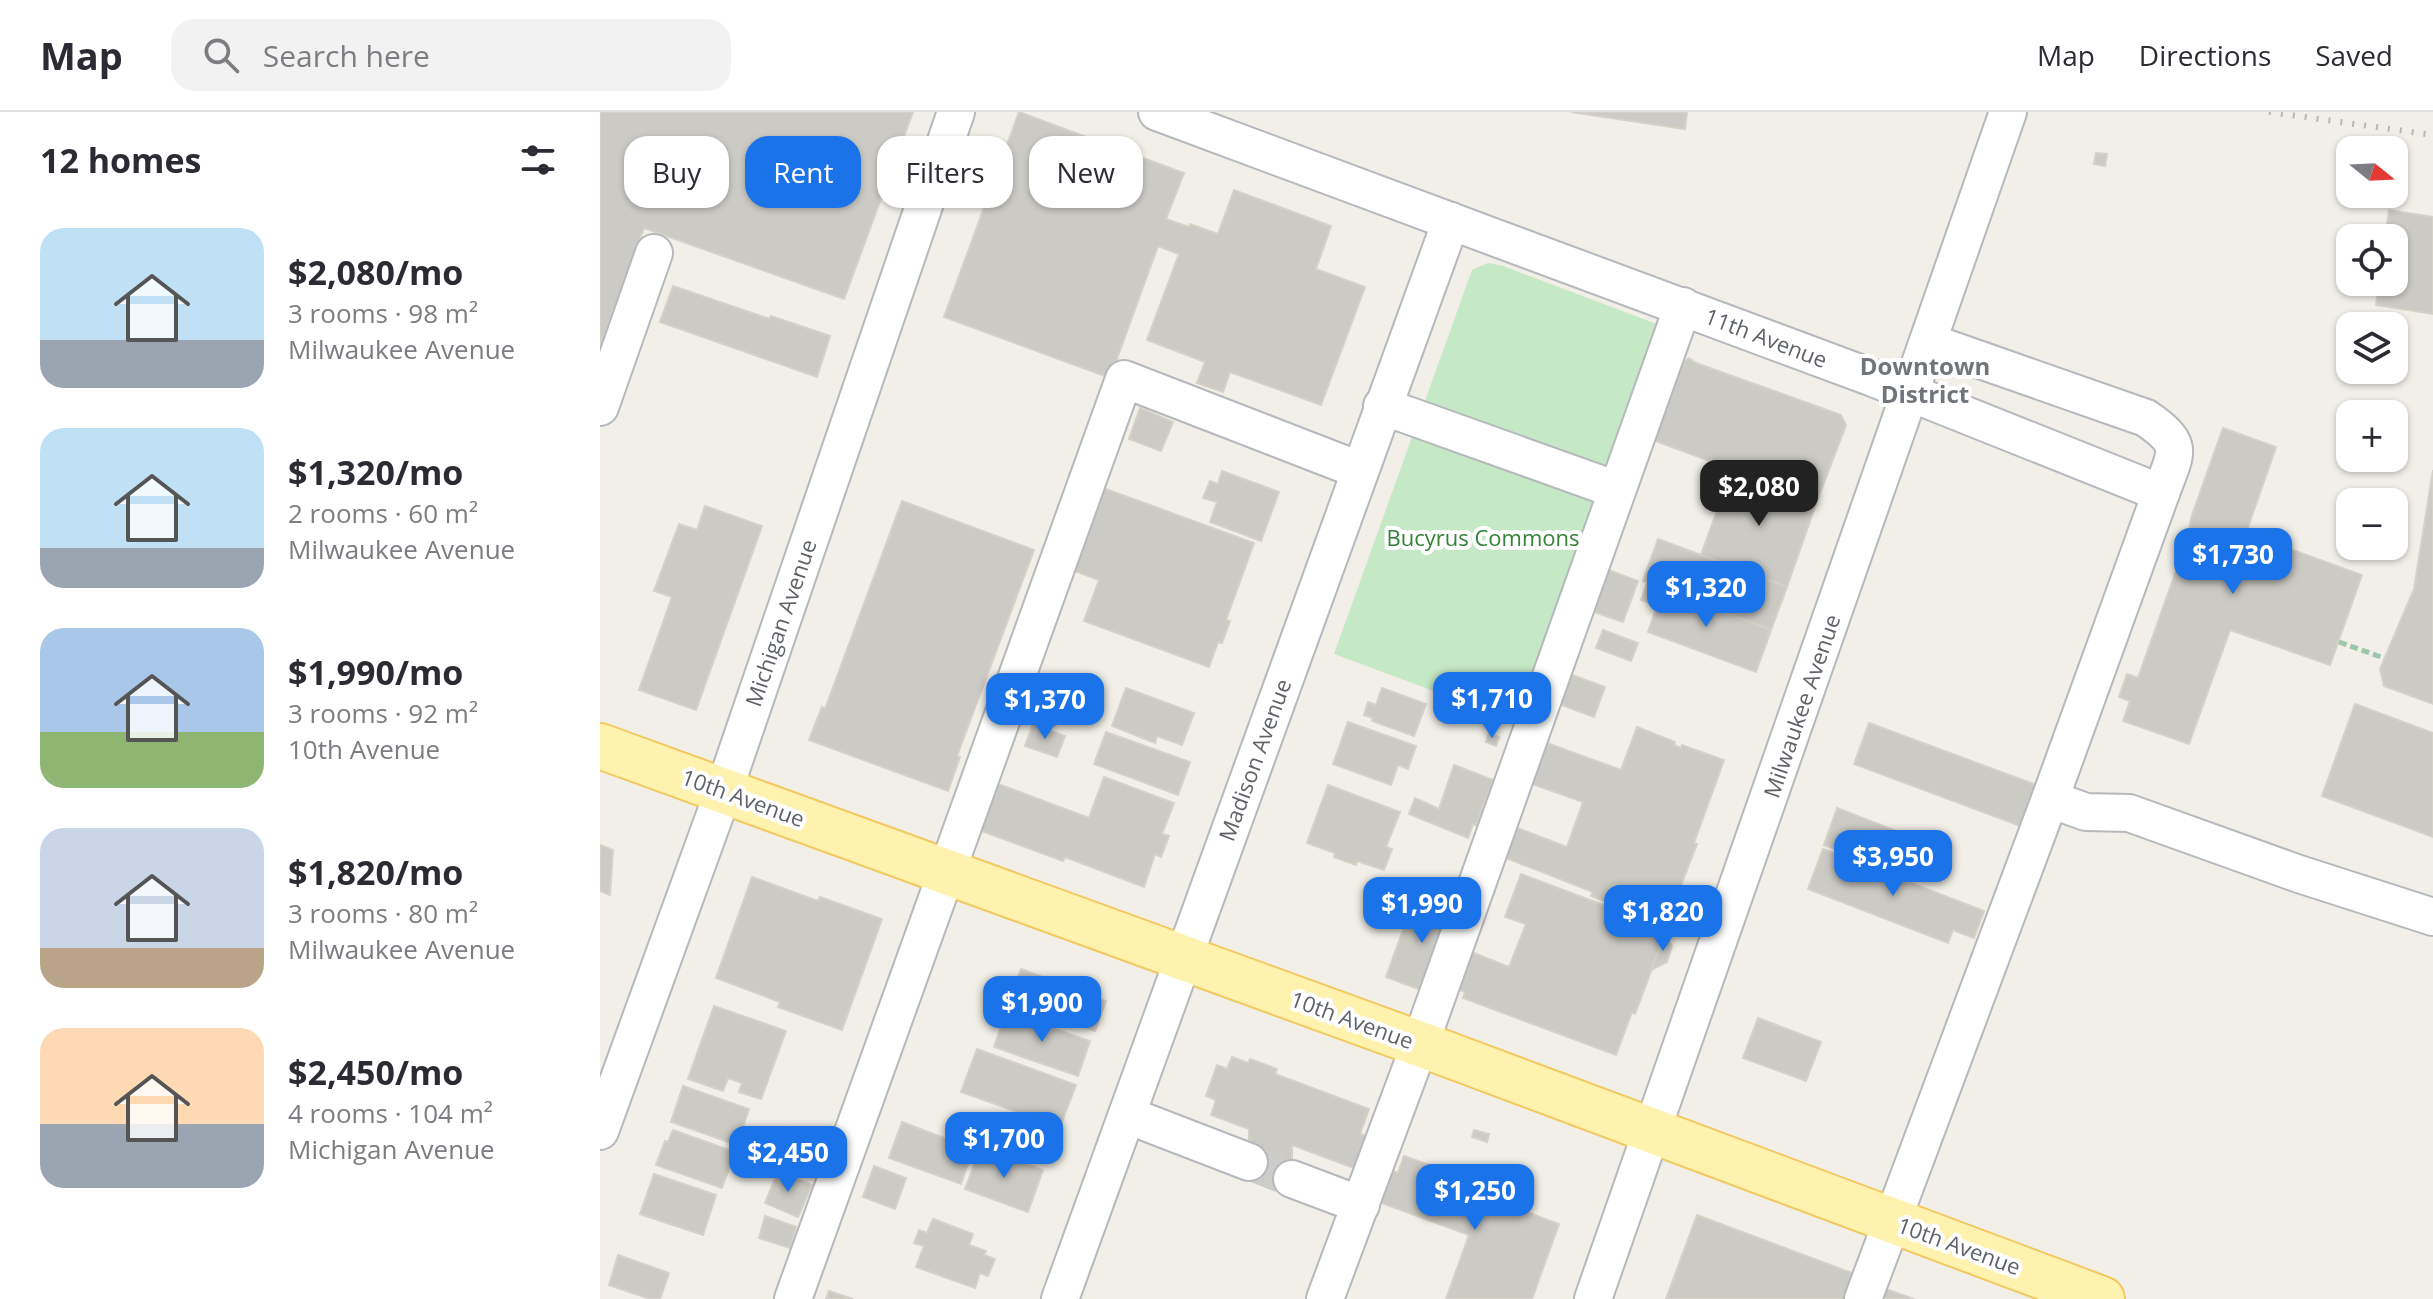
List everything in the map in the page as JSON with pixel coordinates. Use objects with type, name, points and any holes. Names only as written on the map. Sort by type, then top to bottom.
[{"type":"main road","name":"10th Avenue","points":[[600,746],[1420,1044],[2102,1299]]},
{"type":"street","name":"Michigan Avenue","points":[[600,1131],[724,790],[956,112]]},
{"type":"street","name":"11th Avenue","points":[[1157,112],[1911,392],[2161,493]]},
{"type":"street","name":"Milwaukee Avenue","points":[[1593,1299],[2008,112]]},
{"type":"street","name":"Madison Avenue","points":[[1060,1299],[1451,221]]},
{"type":"street","points":[[600,407],[654,253]]},
{"type":"street","points":[[1325,1299],[1420,1044],[1683,306]]},
{"type":"street","points":[[1863,1299],[2175,454],[2174,442],[2146,418],[1929,342]]},
{"type":"street","points":[[793,1299],[1124,379],[1359,470]]},
{"type":"street","points":[[1382,406],[1617,490]]},
{"type":"street","points":[[2050,799],[2086,812],[2129,813],[2299,874],[2433,917]]},
{"type":"street","points":[[1127,1115],[1249,1162]]},
{"type":"street","points":[[1292,1179],[1361,1205]]},
{"type":"path","points":[[2339,642],[2384,658]]},
{"type":"green space","name":"Bucyrus Commons","points":[[1488,263],[1662,326],[1523,724],[1334,654],[1472,270]]},
{"type":"building","points":[[600,112],[913,112],[904,136],[877,136],[878,208],[844,299],[644,228],[600,346]]},
{"type":"building","points":[[1019,112],[1084,136],[1029,136],[1029,208],[1143,208],[1143,158],[1184,173],[1166,219],[1218,234],[1234,190],[1331,226],[1316,269],[1365,287],[1321,405],[1230,372],[1223,392],[1197,383],[1205,362],[1147,340],[1179,254],[1158,246],[1110,378],[944,317],[984,208],[1013,208],[1013,136],[1010,136]]},
{"type":"building","points":[[1571,112],[1687,112],[1685,129]]},
{"type":"building","points":[[2096,153],[2107,154],[2105,166],[2094,164]]},
{"type":"building","points":[[2389,210],[2433,217],[2433,314],[2376,305],[2377,296],[2408,296],[2408,224],[2387,224]]},
{"type":"building","points":[[673,286],[830,336],[817,377],[660,322]]},
{"type":"building","points":[[1689,358],[1841,415],[1846,425],[1817,501],[1650,439],[1674,370]]},
{"type":"building","points":[[1140,408],[1173,422],[1161,451],[1129,439]]},
{"type":"building","points":[[2223,428],[2276,447],[2246,533],[2362,575],[2330,665],[2230,630],[2189,744],[2123,721],[2130,701],[2119,697],[2127,674],[2138,678]]},
{"type":"building","points":[[1732,469],[1817,501],[1787,587],[1701,555]]},
{"type":"building","points":[[2433,470],[2433,704],[2384,686],[2380,669],[2414,589]]},
{"type":"building","points":[[1222,471],[1279,492],[1261,541],[1210,522],[1217,502],[1203,498],[1210,481],[1218,484]]},
{"type":"building","points":[[1103,488],[1254,543],[1226,620],[1230,621],[1209,667],[1084,621],[1099,580],[1072,570]]},
{"type":"building","points":[[902,501],[1034,550],[957,756],[960,757],[948,791],[809,740],[822,707],[825,709]]},
{"type":"building","points":[[705,506],[762,526],[696,710],[639,690],[672,597],[654,591],[679,524],[697,530]]},
{"type":"building","points":[[1658,539],[1787,587],[1771,630],[1643,581]]},
{"type":"building","points":[[1603,568],[1638,581],[1623,622],[1588,610]]},
{"type":"building","points":[[1647,583],[1771,630],[1756,672],[1648,632],[1657,606],[1641,600]]},
{"type":"building","points":[[1603,630],[1638,643],[1631,661],[1596,648]]},
{"type":"building","points":[[1567,673],[1605,687],[1594,717],[1556,703]]},
{"type":"building","points":[[1126,688],[1194,713],[1182,745],[1157,736],[1155,743],[1112,726]]},
{"type":"building","points":[[1382,688],[1426,704],[1414,736],[1372,721],[1373,718],[1364,715],[1368,702],[1376,705]]},
{"type":"building","points":[[2355,704],[2433,733],[2433,837],[2322,796]]},
{"type":"building","points":[[1042,710],[1058,715],[1055,726],[1038,721]]},
{"type":"building","points":[[1348,722],[1416,746],[1408,769],[1398,765],[1391,785],[1333,764]]},
{"type":"building","points":[[1869,723],[2039,786],[2023,827],[1854,764]]},
{"type":"building","points":[[1033,724],[1065,736],[1057,757],[1025,746]]},
{"type":"building","points":[[1637,727],[1675,742],[1674,745],[1681,748],[1682,745],[1724,760],[1694,843],[1697,844],[1666,924],[1591,896],[1593,892],[1506,858],[1517,828],[1567,847],[1583,802],[1532,784],[1547,743],[1621,770]]},
{"type":"building","points":[[1106,732],[1190,762],[1178,795],[1094,764]]},
{"type":"building","points":[[1489,733],[1499,737],[1496,746],[1486,742]]},
{"type":"building","points":[[1454,765],[1493,780],[1468,838],[1409,814],[1415,798],[1439,809]]},
{"type":"building","points":[[1104,777],[1174,803],[1162,834],[1169,836],[1161,857],[1155,854],[1144,887],[1065,857],[1063,861],[976,829],[993,782],[1089,818]]},
{"type":"building","points":[[1328,785],[1400,812],[1386,847],[1392,849],[1384,870],[1357,861],[1356,865],[1307,843]]},
{"type":"building","points":[[1837,808],[1899,832],[1887,866],[1824,845]]},
{"type":"building","points":[[600,845],[613,850],[610,895],[600,891]]},
{"type":"building","points":[[1823,849],[1984,911],[1974,938],[1953,930],[1948,943],[1808,889]]},
{"type":"building","points":[[1521,874],[1667,929],[1616,1055],[1463,998],[1465,992],[1450,986],[1464,949],[1509,967],[1526,924],[1505,917]]},
{"type":"building","points":[[752,877],[818,901],[820,897],[882,919],[842,1030],[778,1007],[780,1002],[716,978]]},
{"type":"building","points":[[1415,897],[1457,913],[1429,993],[1386,977]]},
{"type":"building","points":[[1665,934],[1672,946],[1667,962],[1651,970]]},
{"type":"building","points":[[1021,969],[1106,1001],[1095,1031],[1010,999]]},
{"type":"building","points":[[714,1006],[786,1031],[761,1099],[739,1092],[742,1083],[728,1078],[723,1091],[688,1079]]},
{"type":"building","points":[[1006,1012],[1090,1041],[1078,1076],[994,1047]]},
{"type":"building","points":[[1758,1018],[1821,1042],[1806,1081],[1743,1058]]},
{"type":"building","points":[[977,1049],[1076,1085],[1060,1127],[961,1092]]},
{"type":"building","points":[[1232,1057],[1248,1063],[1250,1059],[1277,1069],[1275,1074],[1369,1109],[1360,1134],[1371,1137],[1359,1170],[1292,1145],[1292,1195],[1249,1179],[1249,1129],[1211,1115],[1216,1100],[1206,1096],[1217,1065],[1227,1069]]},
{"type":"building","points":[[683,1086],[749,1109],[737,1145],[671,1122]]},
{"type":"building","points":[[902,1122],[973,1149],[961,1184],[889,1158]]},
{"type":"building","points":[[792,1127],[826,1141],[811,1177],[778,1164]]},
{"type":"building","points":[[673,1130],[735,1152],[722,1188],[656,1165]]},
{"type":"building","points":[[1474,1130],[1489,1134],[1487,1142],[1472,1137]]},
{"type":"building","points":[[981,1147],[1043,1170],[1028,1212],[965,1189]]},
{"type":"building","points":[[1404,1156],[1463,1177],[1457,1193],[1485,1204],[1488,1198],[1559,1224],[1532,1299],[1446,1299],[1469,1235],[1376,1201],[1387,1169],[1398,1173]]},
{"type":"building","points":[[874,1166],[906,1178],[895,1209],[863,1197]]},
{"type":"building","points":[[778,1171],[812,1185],[798,1217],[765,1203]]},
{"type":"building","points":[[654,1174],[716,1195],[703,1235],[640,1214]]},
{"type":"building","points":[[1697,1215],[1860,1276],[1852,1299],[1666,1299]]},
{"type":"building","points":[[765,1216],[796,1227],[790,1248],[759,1238]]},
{"type":"building","points":[[933,1219],[973,1234],[969,1245],[986,1251],[984,1255],[995,1259],[988,1276],[980,1273],[975,1288],[916,1267],[924,1246],[914,1243],[919,1230],[927,1233]]},
{"type":"building","points":[[618,1255],[669,1273],[660,1299],[650,1299],[609,1285]]},
{"type":"building","points":[[1880,1287],[1914,1299],[1875,1299]]},
{"type":"building","points":[[829,1291],[853,1299],[826,1299]]},
{"type":"tunnel","points":[[1249,1162],[1292,1179]]},
{"type":"railway","points":[[2269,112],[2433,135]]},
{"type":"district","name":"Downtown District","points":[[1925,381]]}]
